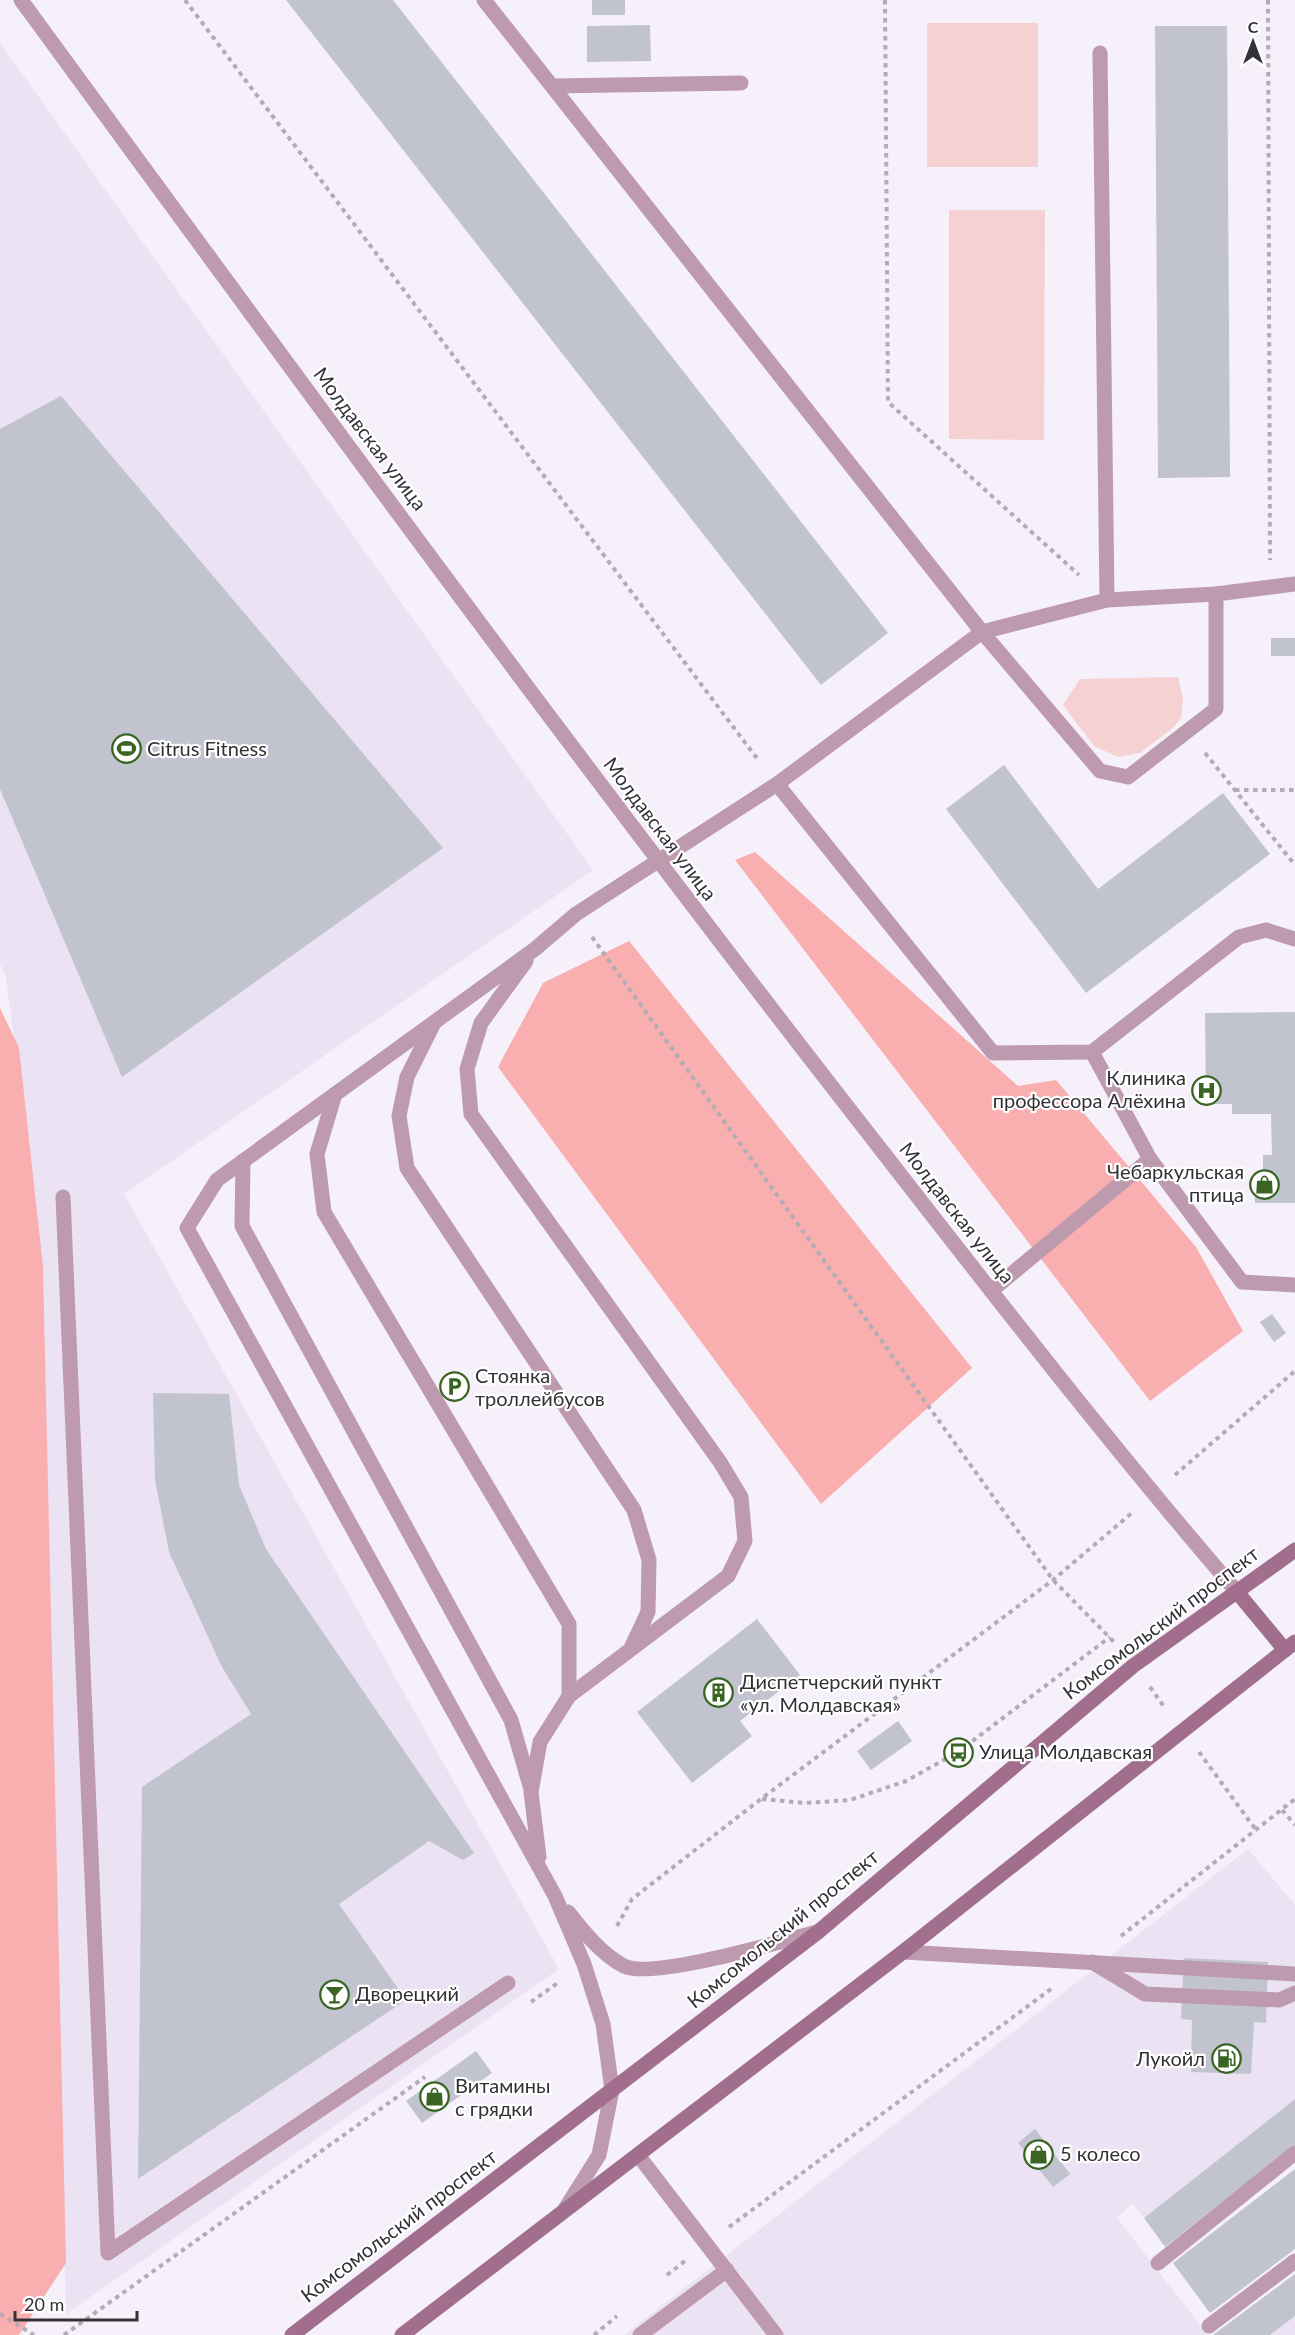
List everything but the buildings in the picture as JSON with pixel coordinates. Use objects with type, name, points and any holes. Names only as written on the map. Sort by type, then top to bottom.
[{"type":"main road","name":"Комсомольский проспект","points":[[292,2335],[818,1932],[1133,1666],[1295,1550]]},
{"type":"main road","name":"Молдавская улица","points":[[1237,1592],[1292,1650]]},
{"type":"main road","points":[[402,2335],[903,1952],[1182,1729],[1292,1650]]},
{"type":"street","name":"Молдавская улица","points":[[21,0],[657,862],[991,1291],[1153,1494],[1237,1592]]},
{"type":"street","points":[[484,0],[982,632],[1100,771],[1128,777],[1216,710],[1216,594]]},
{"type":"street","points":[[1100,53],[1107,600]]},
{"type":"street","points":[[552,86],[741,83]]},
{"type":"street","points":[[818,1932],[678,1967],[626,1967],[584,1934],[555,1896],[187,1228],[217,1180],[535,949],[576,914],[777,784],[982,632],[1107,600],[1216,594],[1295,584]]},
{"type":"street","points":[[777,784],[993,1053],[1092,1052],[1239,937],[1266,930],[1295,939]]},
{"type":"street","points":[[531,1792],[540,1742],[569,1696],[728,1576],[745,1541],[741,1497],[720,1462],[471,1114],[467,1069],[481,1023],[535,949]]},
{"type":"street","points":[[435,1021],[407,1077],[399,1116],[407,1168],[634,1510],[649,1560],[648,1612],[630,1649]]},
{"type":"street","points":[[1092,1052],[1150,1159],[1242,1282],[1295,1285]]},
{"type":"street","points":[[335,1094],[317,1154],[324,1212],[569,1624],[569,1696]]},
{"type":"street","points":[[991,1291],[1150,1159]]},
{"type":"street","points":[[243,1161],[242,1226],[511,1720],[531,1792],[537,1851],[584,1964],[603,2024],[612,2090],[599,2155],[565,2209]]},
{"type":"street","points":[[63,1197],[108,2253],[508,1983]]},
{"type":"street","points":[[903,1952],[1089,1960],[1295,1974]]},
{"type":"street","points":[[1089,1960],[1145,1994],[1279,2000],[1295,1993]]},
{"type":"street","points":[[1158,2263],[1295,2153]]},
{"type":"street","points":[[638,2155],[776,2335]]},
{"type":"street","points":[[1209,2325],[1295,2261]]},
{"type":"street","points":[[640,2335],[727,2270]]},
{"type":"path","points":[[185,0],[777,784]]},
{"type":"path","points":[[885,0],[888,402],[1107,600]]},
{"type":"path","points":[[1268,0],[1270,588]]},
{"type":"path","points":[[1188,732],[1295,865]]},
{"type":"path","points":[[1234,790],[1295,790]]},
{"type":"path","points":[[576,914],[1053,1580],[1110,1637],[1182,1729],[1256,1830]]},
{"type":"path","points":[[604,1950],[632,1899],[1053,1580],[1295,1371]]},
{"type":"path","points":[[761,1799],[805,1803],[849,1800],[906,1780],[958,1752],[1110,1637]]},
{"type":"path","points":[[663,2279],[706,2244],[1089,1960],[1295,1799]]},
{"type":"path","points":[[1282,1810],[1295,1825]]},
{"type":"path","points":[[526,2006],[584,1964]]},
{"type":"path","points":[[64,2335],[429,2074]]},
{"type":"path","points":[[0,2313],[34,2335]]},
{"type":"path","points":[[594,2335],[620,2314]]},
{"type":"shaded area","points":[[927,23],[1038,23],[1038,167],[927,167]]},
{"type":"shaded area","points":[[0,43],[593,870],[124,1194],[559,1969],[66,2314],[43,1267],[6,977],[0,964]]},
{"type":"shaded area","points":[[949,210],[1045,210],[1044,440],[949,439]]},
{"type":"shaded area","points":[[1178,677],[1183,699],[1181,718],[1173,728],[1140,753],[1118,757],[1094,746],[1063,705],[1080,679]]},
{"type":"shaded area","points":[[755,852],[1018,1086],[1056,1080],[1196,1247],[1243,1331],[1150,1401],[735,860]]},
{"type":"shaded area","points":[[629,941],[972,1368],[821,1504],[498,1067],[543,983]]},
{"type":"shaded area","points":[[0,1008],[19,1048],[43,1267],[66,2263],[19,2335],[0,2335]]},
{"type":"shaded area","points":[[1248,1849],[1295,1905],[1295,2099],[1144,2218],[1132,2203],[1117,2218],[1208,2335],[624,2335]]},
{"type":"shaded area","points":[[1295,2316],[1295,2335],[1270,2335]]},
{"type":"place","name":"Citrus Fitness","points":[[126,749]]},
{"type":"place","name":"Клиника профессора Алёхина","points":[[1207,1090]]},
{"type":"place","name":"Чебаркульская птица","points":[[1265,1184]]},
{"type":"place","name":"Стоянка троллейбусов","points":[[454,1387]]},
{"type":"place","name":"Диспетчерский пункт «ул. Молдавская»","points":[[719,1693]]},
{"type":"place","name":"Улица Молдавская","points":[[958,1752]]},
{"type":"place","name":"Дворецкий","points":[[334,1994]]},
{"type":"place","name":"Лукойл","points":[[1226,2059]]},
{"type":"place","name":"Витамины с грядки","points":[[434,2097]]},
{"type":"place","name":"5 колесо","points":[[1039,2154]]}]
